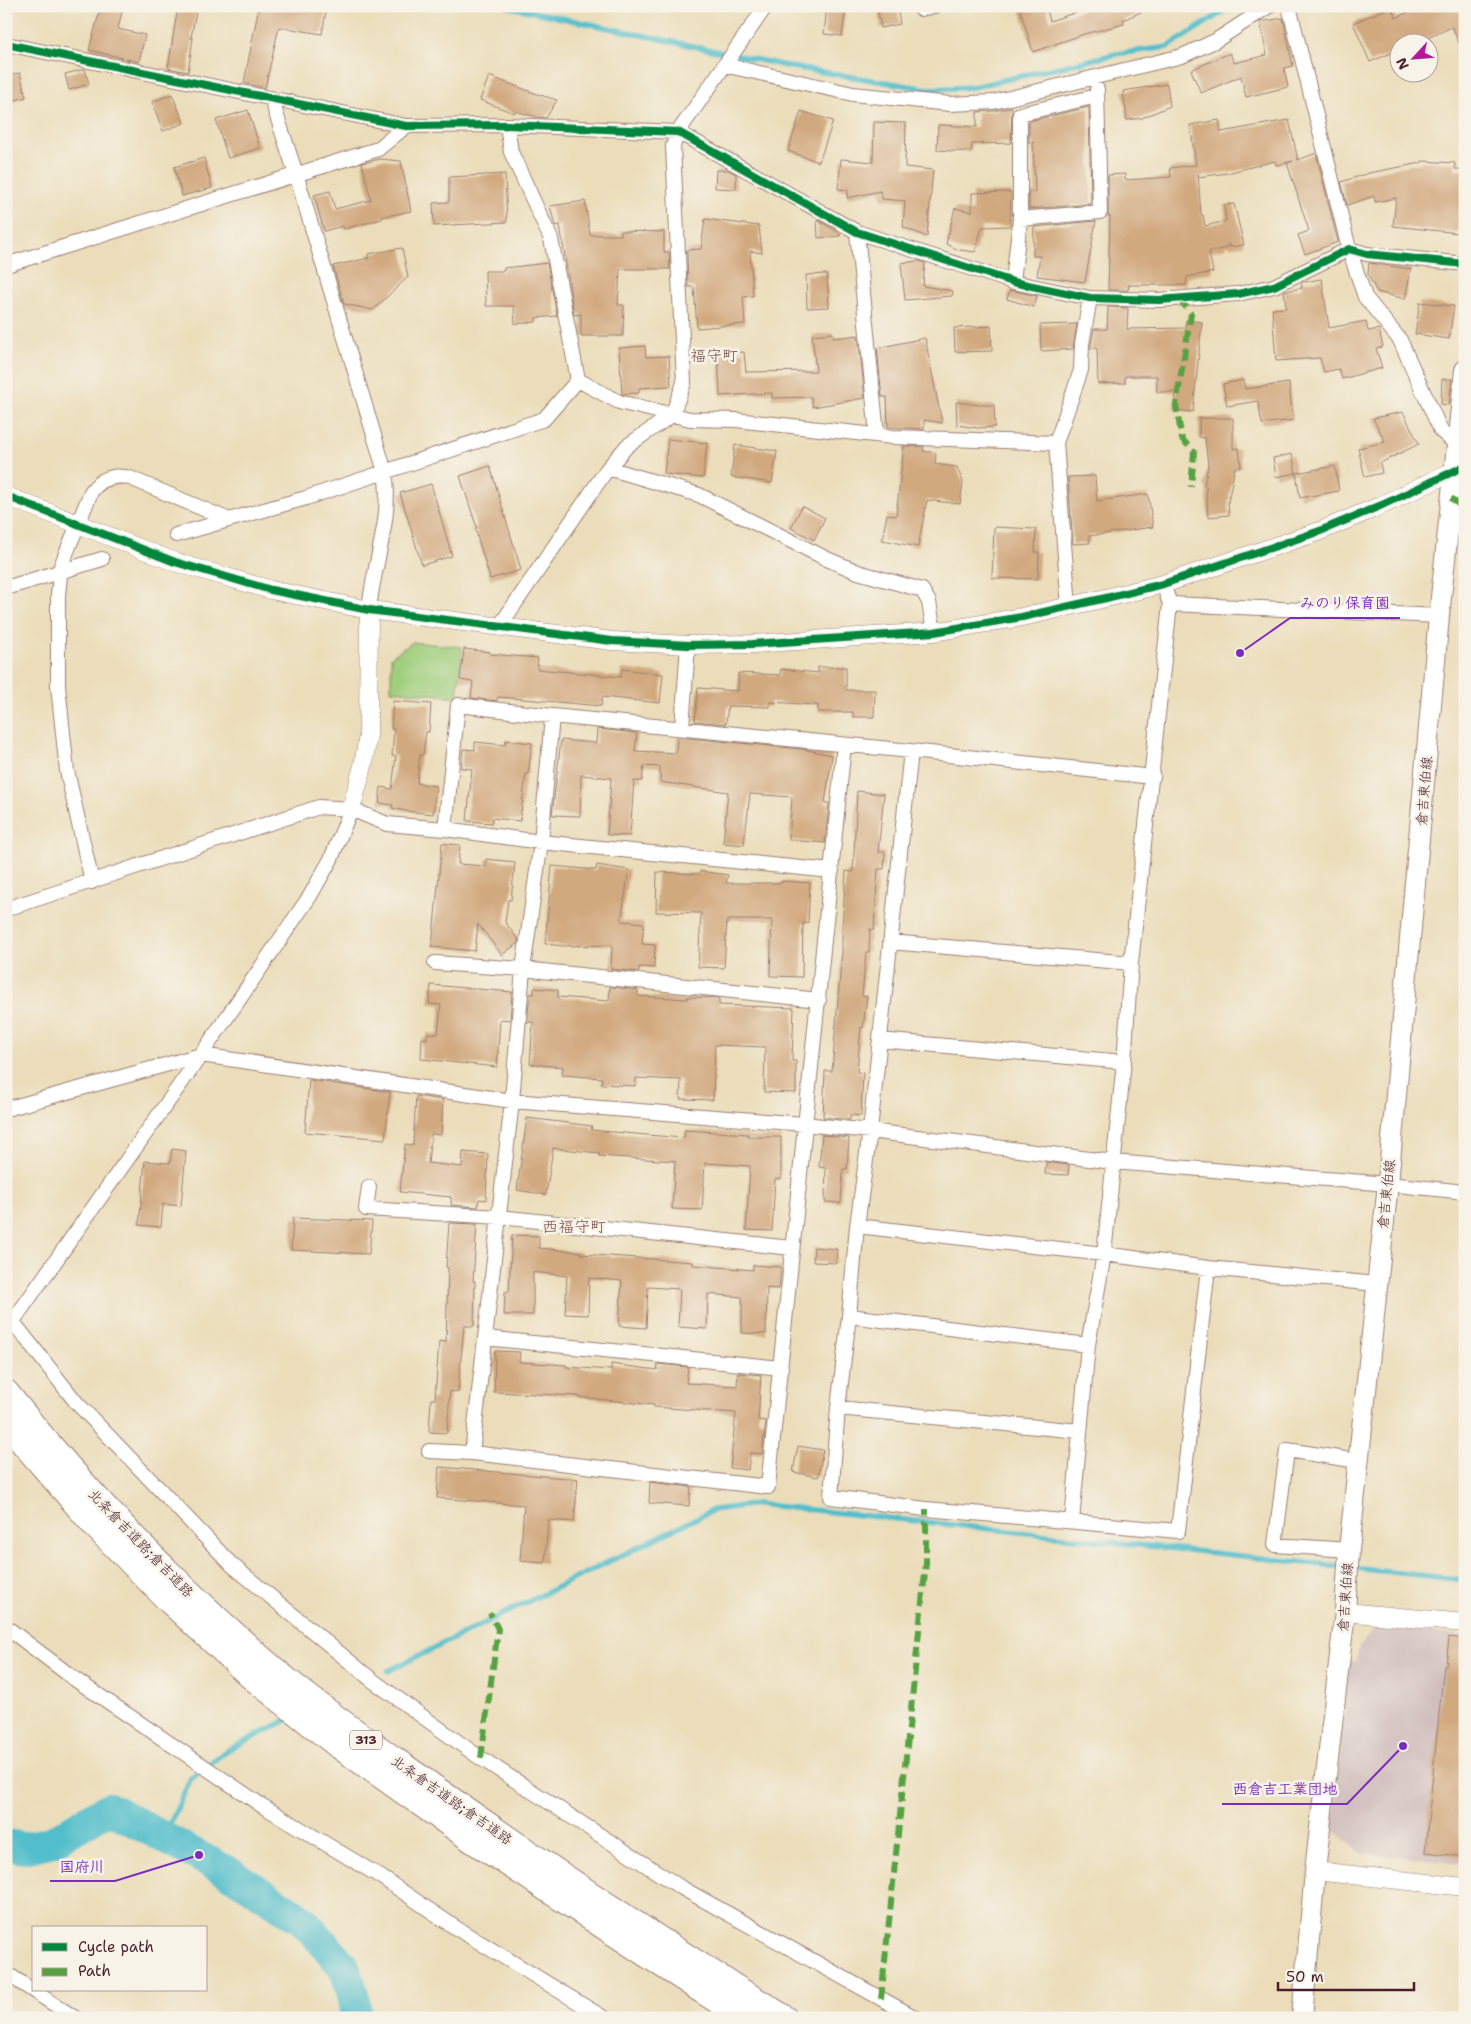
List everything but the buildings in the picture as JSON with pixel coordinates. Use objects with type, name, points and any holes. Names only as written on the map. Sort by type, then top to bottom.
[{"type":"highway","name":"北条倉吉道路;倉吉道路","points":[[6,1393],[109,1511],[180,1585],[262,1660],[350,1729],[484,1823],[709,1972],[784,2018]]},
{"type":"highway","name":"北条倉吉道路;倉吉道路","points":[[6,1422],[94,1524],[168,1599],[250,1675],[337,1744],[472,1840],[697,1988],[746,2018]]},
{"type":"main road","name":"倉吉東伯線","points":[[1302,2018],[1315,1871],[1345,1612],[1349,1550],[1388,1184],[1440,616],[1460,468],[1457,445],[1465,370]]},
{"type":"street","points":[[499,626],[608,468],[628,446],[672,415],[684,383],[673,146],[678,132],[766,6]]},
{"type":"street","points":[[724,65],[853,94],[950,104],[993,102],[1182,56],[1215,41],[1269,6]]},
{"type":"street","points":[[1289,6],[1349,249],[1364,297],[1400,340],[1441,431],[1457,445]]},
{"type":"street","points":[[6,44],[406,126],[506,125],[678,132],[857,232],[1013,282],[1090,298],[1160,300],[1238,294],[1274,286],[1349,249],[1367,254],[1465,264]]},
{"type":"street","points":[[1020,219],[1100,212],[1096,77]]},
{"type":"street","points":[[1013,282],[1020,219],[1020,114],[1097,96]]},
{"type":"street","points":[[270,98],[296,174],[385,472],[387,500],[371,584],[369,610],[368,736],[363,766],[350,809],[331,859],[310,896],[201,1055],[8,1322],[76,1402],[232,1565],[372,1680],[476,1755],[680,1887],[916,2018]]},
{"type":"street","points":[[506,125],[512,152],[551,239],[578,380]]},
{"type":"street","points":[[6,265],[378,149],[406,126]]},
{"type":"street","points":[[857,232],[877,435]]},
{"type":"street","points":[[1069,607],[1056,442],[1081,370],[1082,344],[1090,298]]},
{"type":"street","points":[[578,380],[619,402],[690,419],[736,420],[877,435],[1000,442],[1056,442]]},
{"type":"street","points":[[176,535],[306,498],[544,419],[578,380]]},
{"type":"street","points":[[608,468],[699,495],[827,559],[858,572],[922,590],[929,602],[934,632]]},
{"type":"street","points":[[6,496],[175,562],[271,590],[369,610],[612,641],[688,645],[810,641],[934,632],[1069,607],[1162,584],[1320,531],[1460,468]]},
{"type":"street","points":[[92,882],[67,771],[58,686],[58,595],[60,572],[91,492],[97,484],[107,478],[123,476],[227,520]]},
{"type":"street","points":[[6,588],[102,559]]},
{"type":"street","points":[[1072,1521],[1088,1345],[1104,1254],[1124,1062],[1131,963],[1153,777],[1170,604],[1162,584]]},
{"type":"street","points":[[1170,604],[1440,616]]},
{"type":"street","points":[[682,728],[688,645]]},
{"type":"street","points":[[446,829],[458,705],[1153,777]]},
{"type":"street","points":[[472,1453],[500,1217],[523,969],[541,842],[552,716]]},
{"type":"street","points":[[429,1451],[472,1453],[768,1486],[844,745]]},
{"type":"street","points":[[911,751],[870,1131],[857,1226],[850,1316],[838,1408],[831,1496],[926,1509],[1178,1531],[1208,1268]]},
{"type":"street","points":[[6,908],[92,882],[319,807],[350,809],[387,824],[446,829],[541,842],[832,870]]},
{"type":"street","points":[[890,942],[1131,963]]},
{"type":"street","points":[[435,963],[523,969],[818,1000]]},
{"type":"street","points":[[880,1040],[1124,1062]]},
{"type":"street","points":[[6,1109],[201,1055],[512,1101],[804,1124],[1113,1162],[1465,1192]]},
{"type":"street","points":[[369,1186],[366,1209],[500,1217],[792,1248]]},
{"type":"street","points":[[857,1226],[1104,1254],[1208,1268],[1377,1284]]},
{"type":"street","points":[[850,1316],[1088,1345]]},
{"type":"street","points":[[485,1338],[781,1368]]},
{"type":"street","points":[[838,1408],[1080,1430]]},
{"type":"street","points":[[1349,1550],[1275,1545],[1287,1450],[1358,1461]]},
{"type":"street","points":[[1345,1612],[1465,1623]]},
{"type":"street","points":[[6,1627],[76,1680],[253,1799],[380,1877],[456,1928],[604,2018]]},
{"type":"street","points":[[1315,1871],[1465,1887]]},
{"type":"street","points":[[6,1973],[32,1990]]},
{"type":"street","points":[[35,1992],[75,2018]]},
{"type":"shaded area","points":[[1377,1627],[1465,1636],[1465,1864],[1361,1853],[1332,1829],[1349,1662],[1355,1662],[1359,1647]]},
{"type":"green space","points":[[413,642],[462,647],[457,697],[391,690],[391,657]]},
{"type":"waterway","points":[[506,6],[791,67],[928,89],[973,87],[1116,54],[1168,47],[1232,6]]},
{"type":"waterway","points":[[388,1671],[713,1510],[757,1504],[1465,1580]]},
{"type":"waterway","points":[[164,1837],[191,1778],[226,1751],[287,1720]]},
{"type":"waterway","points":[[6,1845],[24,1848],[54,1841],[109,1808],[230,1873],[303,1920],[344,1967],[353,1994],[357,2018]]},
{"type":"marked path","points":[[1179,298],[1191,314],[1176,405],[1182,439],[1194,452],[1191,487]]},
{"type":"marked path","points":[[1451,498],[1465,510]]},
{"type":"marked path","points":[[881,1999],[926,1563],[926,1509]]},
{"type":"marked path","points":[[481,1758],[498,1629],[490,1613]]},
{"type":"cycle path","points":[[6,44],[406,126],[507,125],[678,132],[857,232],[1013,282],[1090,298],[1159,300],[1238,294],[1274,286],[1349,249],[1367,254],[1465,264]]},
{"type":"cycle path","points":[[6,496],[175,562],[271,590],[369,610],[612,641],[688,645],[753,644],[934,632],[1022,617],[1163,584],[1320,531],[1382,505],[1465,466]]},
{"type":"place","name":"みのり保育園","points":[[1240,653]]},
{"type":"place","name":"西倉吉工業団地","points":[[1403,1746]]},
{"type":"place","name":"国府川","points":[[199,1855]]},
{"type":"district","name":"福守町","points":[[714,355]]},
{"type":"district","name":"西福守町","points":[[574,1226]]}]
